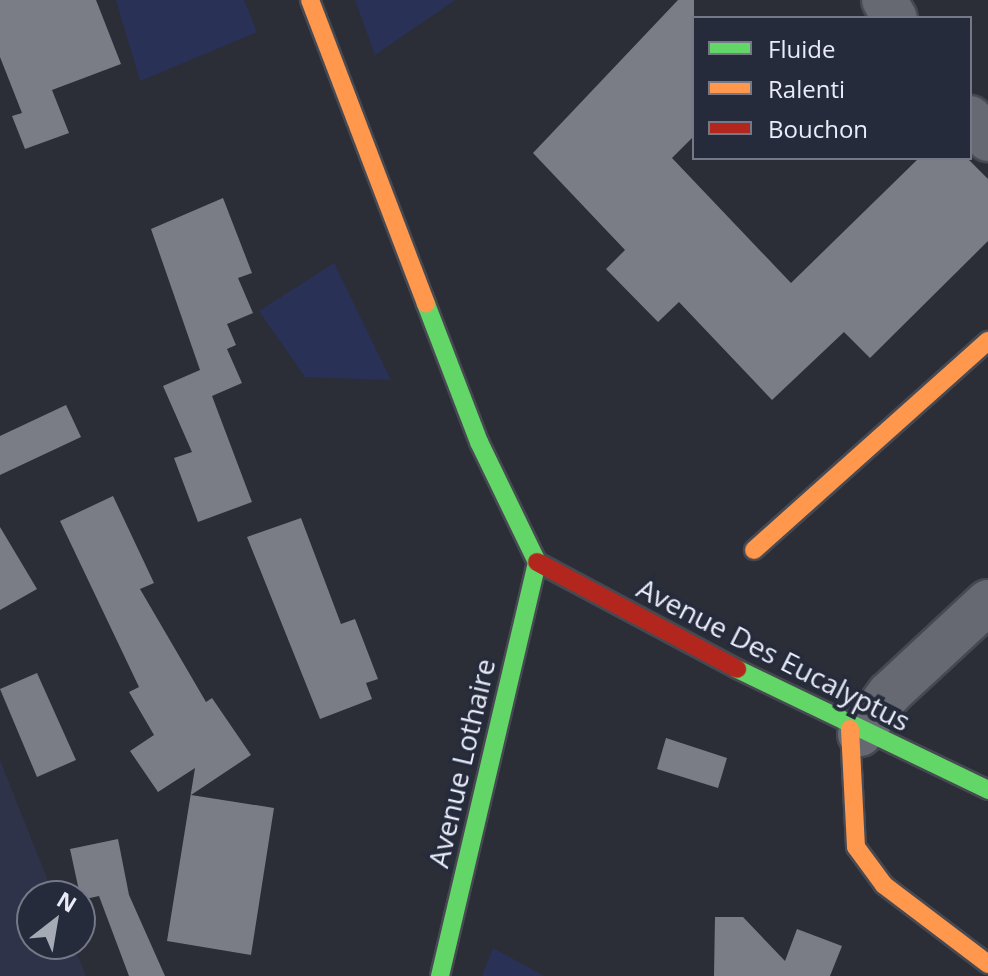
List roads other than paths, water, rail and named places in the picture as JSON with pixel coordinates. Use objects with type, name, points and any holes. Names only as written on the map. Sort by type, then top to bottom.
[{"type":"street","points":[[310,0],[479,442],[537,562]]},
{"type":"street","points":[[972,120],[988,139]]},
{"type":"street","points":[[754,550],[988,341]]},
{"type":"street","name":"Avenue Des Eucalyptus","points":[[537,562],[855,731],[988,790]]},
{"type":"street","name":"Avenue Lothaire","points":[[440,976],[537,562]]},
{"type":"street","points":[[988,602],[889,694],[855,731],[856,847],[884,885],[988,964]]}]
